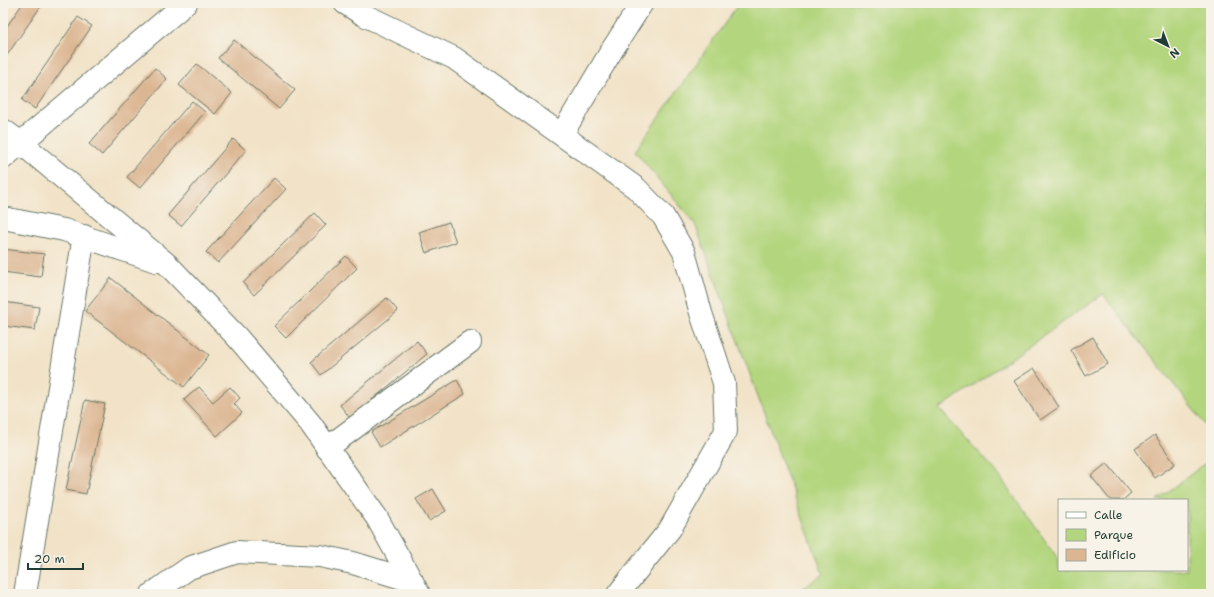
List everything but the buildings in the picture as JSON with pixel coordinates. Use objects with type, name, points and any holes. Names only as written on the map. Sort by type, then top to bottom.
[{"type":"street","points":[[3,158],[186,3]]},
{"type":"street","points":[[345,3],[364,15],[454,58],[636,188],[663,216],[684,252],[701,313],[724,383],[726,431],[670,529],[618,594]]},
{"type":"street","points":[[562,134],[642,3]]},
{"type":"street","points":[[3,130],[21,143],[168,265],[237,337],[310,423],[377,518],[415,587]]},
{"type":"street","points":[[3,218],[64,230],[168,265]]},
{"type":"street","points":[[25,594],[84,236]]},
{"type":"street","points":[[327,448],[470,342]]},
{"type":"street","points":[[152,594],[189,568],[237,552],[320,556],[352,563],[415,587]]},
{"type":"green space","points":[[739,3],[1211,3],[1211,432],[1103,294],[939,409],[995,470],[1058,559],[1058,571],[1188,571],[1188,499],[1158,499],[1211,459],[1211,594],[795,594],[823,574],[695,224],[635,151]]}]
